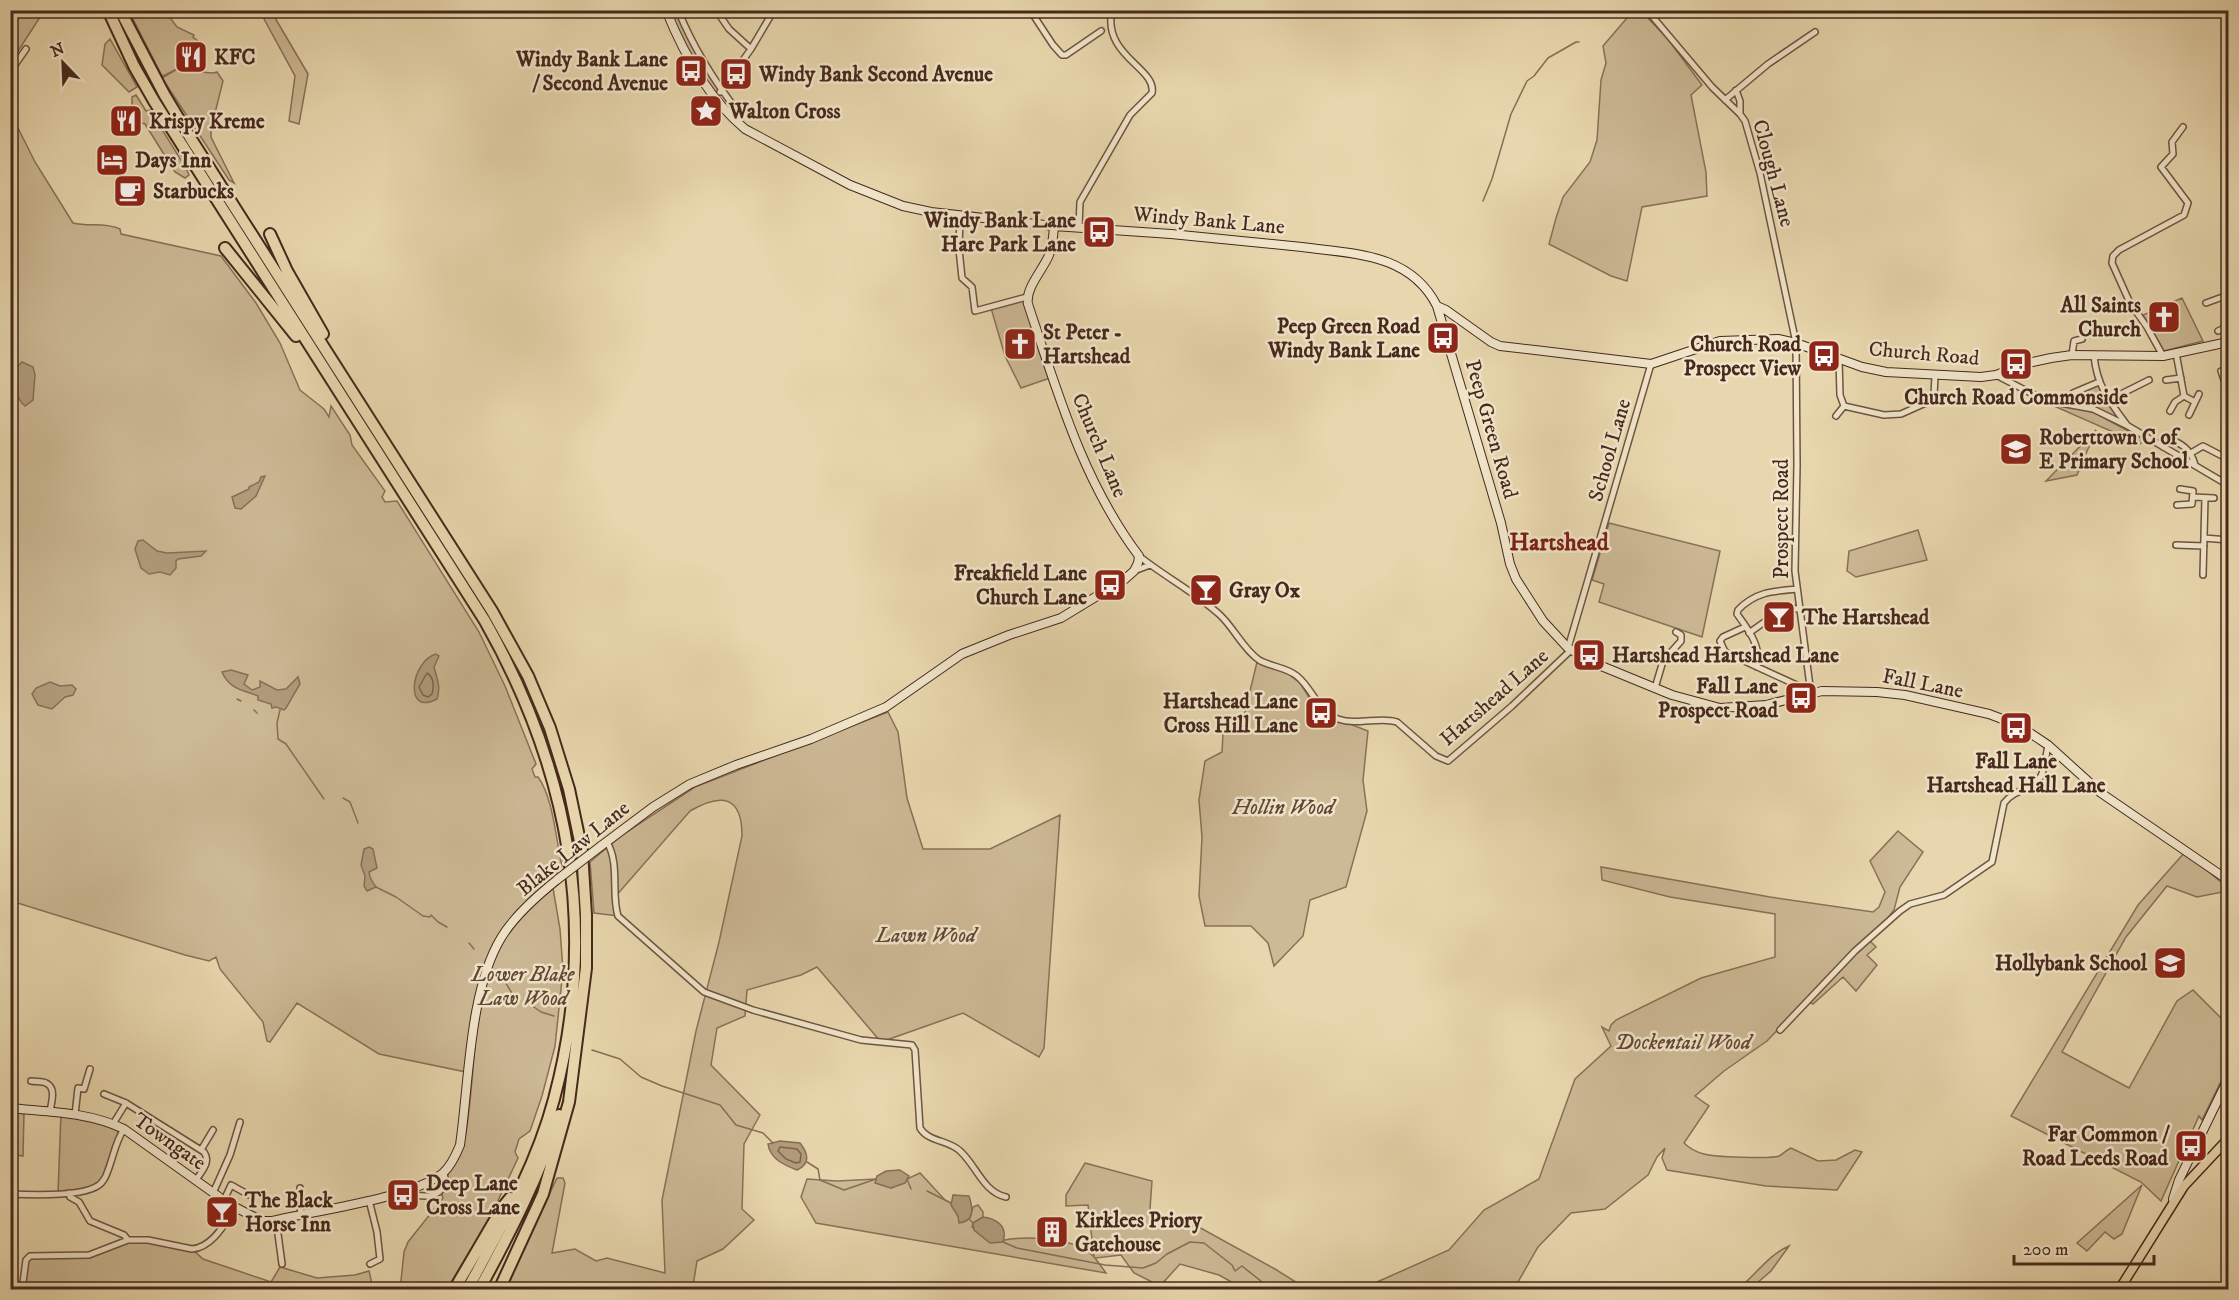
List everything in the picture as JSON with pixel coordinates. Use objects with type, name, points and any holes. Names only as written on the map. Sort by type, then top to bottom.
[{"type":"highway","points":[[108,10],[134,66],[154,101],[502,650],[519,683],[541,739],[564,827],[575,906],[575,961],[571,1010],[554,1100],[537,1150],[503,1224],[467,1290]]},
{"type":"highway","points":[[120,10],[164,94],[492,611],[528,676],[549,728],[569,789],[582,851],[586,915],[586,968],[569,1102],[546,1185],[532,1222],[499,1290]]},
{"type":"highway","points":[[270,234],[287,271],[324,335],[350,387]]},
{"type":"highway","points":[[225,248],[264,294],[337,389]]},
{"type":"highway","points":[[479,1290],[515,1223],[547,1152],[564,1099],[578,1033]]},
{"type":"highway","points":[[454,1290],[502,1208],[520,1186]]},
{"type":"main road","points":[[2119,1290],[2184,1186],[2229,1139]]},
{"type":"street","name":"Windy Bank Lane","points":[[666,10],[686,56],[715,98],[745,129],[850,185],[903,206],[960,217],[1302,247],[1384,259],[1406,271],[1437,306],[1500,346],[1651,364],[1720,341],[1778,339],[1796,343]]},
{"type":"street","points":[[678,10],[698,53],[721,91],[739,113]]},
{"type":"street","points":[[716,10],[729,29],[751,49]]},
{"type":"street","points":[[715,98],[751,49],[774,10]]},
{"type":"street","points":[[1030,10],[1062,55],[1066,55],[1106,28],[1112,10]]},
{"type":"street","name":"Clough Lane","points":[[1647,10],[1745,121],[1761,173],[1796,343]]},
{"type":"street","points":[[1079,227],[1080,202],[1130,116],[1152,93],[1153,89],[1152,81],[1134,65],[1106,28]]},
{"type":"street","points":[[1725,100],[1768,64],[1815,32]]},
{"type":"street","points":[[10,72],[26,49]]},
{"type":"street","points":[[1736,90],[1740,101],[1740,114]]},
{"type":"street","points":[[2163,357],[2119,282],[2112,263],[2113,256],[2118,250],[2184,215],[2188,203],[2161,167],[2173,154],[2172,142],[2183,127]]},
{"type":"street","points":[[960,217],[958,249],[962,278],[972,287],[975,310],[1027,297],[1049,255],[1054,226]]},
{"type":"street","points":[[2206,303],[2229,295]]},
{"type":"street","name":"Church Lane","points":[[1027,297],[1043,350],[1097,491],[1139,556]]},
{"type":"street","name":"Peep Green Road","points":[[1437,306],[1501,523],[1510,564],[1516,579],[1543,621],[1569,649]]},
{"type":"street","points":[[2218,331],[2229,327]]},
{"type":"street","points":[[2073,355],[2074,341],[2082,339]]},
{"type":"street","name":"Church Road","points":[[1796,343],[1862,367],[1886,372],[1935,376],[1996,375],[2028,363],[2073,355],[2163,357],[2229,342]]},
{"type":"street","name":"Prospect Road","points":[[1796,343],[1795,571],[1810,694]]},
{"type":"street","points":[[2176,353],[2184,396]]},
{"type":"street","points":[[2094,356],[2099,382],[2110,403],[2128,426]]},
{"type":"street","points":[[1839,359],[1840,395],[1844,406]]},
{"type":"street","name":"School Lane","points":[[1569,649],[1651,364]]},
{"type":"street","points":[[2222,371],[2224,380]]},
{"type":"street","points":[[1996,375],[2044,400],[2093,409],[2128,426],[2229,485]]},
{"type":"street","points":[[1844,406],[1884,415],[1902,414],[1930,401],[1934,395],[1935,376]]},
{"type":"street","points":[[2166,380],[2181,378]]},
{"type":"street","points":[[2110,403],[2149,380]]},
{"type":"street","points":[[2077,406],[2072,398],[2073,393],[2099,382]]},
{"type":"street","points":[[2188,415],[2199,394]]},
{"type":"street","points":[[2184,396],[2195,402]]},
{"type":"street","points":[[2170,411],[2175,402],[2184,396]]},
{"type":"street","points":[[1836,416],[1844,406]]},
{"type":"street","points":[[2163,447],[2168,438],[2180,443],[2191,453],[2195,465]]},
{"type":"street","points":[[2191,453],[2203,446],[2229,459]]},
{"type":"street","points":[[2177,505],[2192,504],[2193,491],[2180,489]]},
{"type":"street","points":[[2193,497],[2214,498]]},
{"type":"street","points":[[2204,575],[2205,498]]},
{"type":"street","points":[[2204,538],[2228,540],[2228,568]]},
{"type":"street","points":[[2176,544],[2204,546]]},
{"type":"street","points":[[1134,571],[1139,556]]},
{"type":"street","name":"Hartshead Lane","points":[[1139,556],[1207,603],[1259,660],[1298,677],[1326,712],[1338,719],[1358,722],[1395,721],[1436,756],[1448,761],[1512,706],[1569,649]]},
{"type":"street","points":[[1134,571],[1150,565]]},
{"type":"street","name":"Blake Law Lane","points":[[444,1172],[453,1161],[460,1145],[477,1004],[486,970],[501,938],[537,895],[653,807],[690,784],[811,739],[886,707],[962,654],[1061,618],[1094,599],[1134,571]]},
{"type":"street","points":[[1757,667],[1758,653],[1737,614],[1738,610],[1761,593],[1797,589]]},
{"type":"street","points":[[1799,609],[1780,608],[1770,618],[1747,630],[1723,637],[1720,641],[1722,647],[1731,656],[1803,688],[1810,694]]},
{"type":"street","points":[[1655,688],[1663,660],[1681,641],[1682,634]]},
{"type":"street","name":"Fall Lane","points":[[1569,649],[1594,663],[1655,688],[1696,703],[1720,708],[1766,705],[1822,691],[1877,692],[1905,695],[1989,714],[2018,725],[2048,745],[2101,793],[2229,880]]},
{"type":"street","points":[[1780,1030],[1855,951],[1900,911],[1910,904],[1944,895],[1992,862],[2004,802],[2010,796],[2038,781],[2043,771],[2048,745]]},
{"type":"street","points":[[604,844],[610,848],[613,863],[618,916],[704,992],[753,1010],[861,1040],[912,1045],[915,1050],[920,1128],[923,1134],[956,1147],[988,1187],[997,1195],[1006,1197]]},
{"type":"street","points":[[75,1115],[78,1089],[84,1089],[86,1086],[90,1069]]},
{"type":"street","points":[[2172,1203],[2179,1180],[2229,1079]]},
{"type":"street","points":[[30,1081],[46,1083],[51,1088],[50,1112]]},
{"type":"street","points":[[104,1094],[126,1103],[201,1150],[207,1157],[207,1162],[196,1180]]},
{"type":"street","points":[[113,1124],[126,1103]]},
{"type":"street","name":"Towngate","points":[[10,1108],[93,1117],[113,1124],[124,1129],[224,1200],[262,1221],[272,1221]]},
{"type":"street","points":[[213,1193],[230,1155],[240,1122]]},
{"type":"street","points":[[10,1194],[69,1193],[86,1191],[100,1185],[124,1129]]},
{"type":"street","points":[[201,1150],[213,1130]]},
{"type":"street","points":[[2191,1156],[2193,1162],[2201,1170]]},
{"type":"street","points":[[2185,1170],[2188,1177],[2193,1179]]},
{"type":"street","points":[[282,1264],[278,1234],[272,1221],[410,1190],[444,1172],[446,1184],[436,1195],[427,1197],[413,1195],[410,1190]]},
{"type":"street","points":[[224,1200],[231,1185],[249,1195]]},
{"type":"street","points":[[300,1188],[301,1214]]},
{"type":"street","points":[[69,1193],[70,1197],[79,1202],[90,1221],[124,1235],[128,1240]]},
{"type":"street","points":[[369,1200],[380,1259],[370,1264]]},
{"type":"street","points":[[22,1290],[26,1260],[30,1256],[89,1255],[128,1240],[148,1240],[192,1249],[199,1248],[215,1236],[236,1207]]},
{"type":"green space","points":[[266,10],[271,11],[308,74],[299,124],[289,121],[295,76],[264,19]]},
{"type":"green space","points":[[10,11],[44,11],[11,62]]},
{"type":"green space","points":[[129,11],[165,11],[177,27],[194,35],[193,37],[199,42],[183,55],[187,63],[182,67],[185,71],[217,72],[223,81],[211,137],[234,183],[229,180],[162,78],[179,68],[163,76],[161,74]]},
{"type":"green space","points":[[666,11],[678,11],[721,91],[715,98],[700,78]]},
{"type":"green space","points":[[1633,11],[1641,11],[1667,38],[1702,85],[1691,95],[1706,172],[1707,196],[1642,207],[1627,281],[1611,276],[1549,244],[1563,197],[1590,162],[1597,140],[1601,80],[1606,63],[1603,46]]},
{"type":"green space","points":[[110,39],[137,87],[129,92],[102,65],[105,44]]},
{"type":"green space","points":[[136,95],[146,111],[150,110],[186,168],[189,175],[185,178],[175,172],[145,124],[138,122],[132,111],[132,97]]},
{"type":"green space","points":[[11,114],[35,162],[73,223],[114,227],[120,229],[121,234],[221,256],[256,303],[280,343],[300,390],[324,409],[329,417],[331,406],[350,435],[352,445],[385,491],[382,497],[385,502],[397,501],[479,632],[505,686],[536,764],[532,769],[535,777],[538,777],[547,796],[562,866],[555,875],[551,874],[540,891],[512,922],[493,954],[478,1004],[466,1072],[379,1054],[297,1003],[270,1042],[267,1041],[263,1022],[220,969],[216,957],[209,961],[185,955],[11,901]]},
{"type":"green space","points":[[2182,298],[2203,341],[2164,351],[2143,315]]},
{"type":"green space","points":[[1023,300],[1050,378],[1021,388],[1005,356],[991,308]]},
{"type":"green space","points":[[2098,385],[2120,419],[2077,401],[2074,394]]},
{"type":"green space","points":[[2054,406],[2093,412],[2145,440],[2140,444]]},
{"type":"green space","points":[[2096,430],[2077,475],[2046,481]]},
{"type":"green space","points":[[1609,523],[1720,551],[1702,637],[1599,602],[1604,584],[1592,580]]},
{"type":"green space","points":[[1918,530],[1927,560],[1856,577],[1847,571],[1849,551]]},
{"type":"green space","name":"Hollin Wood","points":[[1257,662],[1287,673],[1300,683],[1312,702],[1327,715],[1368,731],[1363,780],[1367,811],[1346,887],[1310,900],[1303,936],[1274,966],[1268,943],[1251,926],[1205,926],[1199,896],[1202,837],[1199,800],[1205,761],[1222,752],[1223,733],[1243,720]]},
{"type":"green space","name":"Lawn Wood","points":[[888,712],[898,732],[907,798],[923,849],[990,849],[1060,815],[1044,1048],[1039,1057],[963,1013],[881,1042],[817,967],[801,975],[747,990],[745,1016],[717,1028],[711,1065],[760,1115],[744,1144],[742,1209],[754,1220],[723,1249],[697,1261],[693,1286],[695,1289],[504,1290],[557,1178],[563,1178],[565,1183],[552,1253],[575,1249],[596,1261],[607,1258],[665,1273],[662,1200],[696,1031],[719,942],[742,836],[738,812],[728,801],[720,800],[701,805],[690,811],[615,897],[618,916],[594,913],[590,862],[622,835],[695,787]]},
{"type":"green space","name":"Dockentail Wood","points":[[1898,831],[1923,852],[1900,887],[1894,910],[1870,941],[1876,947],[1867,955],[1877,965],[1856,991],[1843,977],[1813,1004],[1806,1000],[1767,1041],[1724,1071],[1695,1096],[1709,1106],[1684,1143],[1701,1153],[1730,1157],[1774,1157],[1791,1148],[1818,1161],[1836,1160],[1855,1150],[1862,1152],[1837,1190],[1766,1186],[1667,1170],[1662,1158],[1665,1148],[1657,1157],[1648,1175],[1605,1209],[1571,1213],[1538,1247],[1514,1289],[1345,1290],[1377,1282],[1449,1250],[1484,1210],[1539,1179],[1575,1079],[1611,1046],[1602,1027],[1609,1031],[1616,1020],[1701,978],[1775,957],[1775,914],[1670,897],[1602,880],[1601,867],[1770,897],[1873,912],[1879,907],[1885,892],[1870,861]]},
{"type":"green space","points":[[2185,852],[2228,888],[2228,891],[2197,897],[2167,886],[2126,937],[2062,1052],[2129,1088],[2177,1001],[2193,990],[2227,1024],[2225,1049],[2228,1051],[2228,1067],[2202,1120],[2199,1116],[2161,1201],[2141,1182],[2011,1116],[2138,905]]},
{"type":"green space","name":"Lower Blake Law Wood","points":[[553,888],[560,929],[563,970],[555,1046],[530,1131],[519,1139],[515,1152],[518,1158],[488,1222],[447,1289],[400,1290],[404,1252],[408,1242],[443,1198],[441,1192],[443,1180],[460,1152],[466,1133],[477,1031],[490,969],[504,940],[524,913]]},
{"type":"green space","points":[[10,1112],[24,1113],[23,1156],[11,1154]]},
{"type":"green space","points":[[61,1113],[124,1129],[100,1185],[86,1191],[58,1194]]},
{"type":"green space","points":[[1085,1163],[1152,1181],[1150,1209],[1153,1218],[1159,1222],[1197,1226],[1307,1289],[1244,1289],[1219,1275],[1180,1264],[1160,1286],[1134,1273],[1121,1255],[1095,1258],[1106,1273],[816,1223],[801,1197],[807,1179],[837,1181],[876,1179],[876,1183],[891,1188],[905,1183],[907,1179],[920,1173],[945,1200],[951,1203],[958,1216],[970,1218],[973,1207],[978,1205],[983,1212],[983,1217],[973,1223],[972,1227],[981,1235],[1003,1242],[1004,1240],[1038,1238],[1064,1242],[1086,1250],[1094,1257],[1088,1205],[1066,1206],[1066,1195]]},
{"type":"green space","points":[[2142,1185],[2122,1234],[2114,1239],[2105,1232],[2087,1251],[2077,1243]]},
{"type":"green space","points":[[128,1240],[148,1240],[192,1249],[203,1259],[271,1282],[280,1267],[317,1278],[355,1275],[369,1271],[372,1284],[395,1289],[25,1290],[28,1262],[33,1258],[88,1255]]},
{"type":"green space","points":[[1789,1246],[1771,1271],[1750,1289],[1738,1289],[1768,1260]]},
{"type":"water","points":[[22,362],[33,367],[35,375],[33,400],[25,406],[18,394],[14,370]]},
{"type":"water","points":[[265,476],[256,496],[241,509],[235,508],[232,497],[249,489]]},
{"type":"water","points":[[143,540],[157,551],[167,553],[206,551],[201,556],[178,559],[176,568],[170,575],[160,572],[149,574],[141,568],[135,549],[138,541]]},
{"type":"water","points":[[436,654],[439,656],[434,667],[439,686],[437,699],[426,703],[419,701],[415,695],[416,676],[427,659]]},
{"type":"water","points":[[231,670],[248,675],[244,684],[252,690],[260,687],[260,681],[277,690],[286,689],[298,677],[300,684],[284,710],[272,708],[271,704],[258,700],[258,696],[228,682],[222,672]]},
{"type":"water","points":[[50,682],[60,686],[72,685],[76,689],[73,695],[65,697],[52,709],[38,705],[32,694],[36,688]]},
{"type":"water","points":[[369,847],[373,849],[377,868],[369,872],[376,887],[367,891],[361,865],[364,849]]},
{"type":"water","points":[[780,1141],[800,1143],[807,1158],[801,1168],[797,1170],[775,1158],[768,1144]]},
{"type":"water","points":[[900,1170],[909,1176],[905,1183],[891,1188],[875,1183],[877,1176],[886,1171]]},
{"type":"water","points":[[953,1195],[969,1196],[972,1213],[964,1222],[959,1223],[958,1216],[951,1205]]},
{"type":"water","points":[[983,1217],[1000,1224],[1004,1232],[1003,1242],[990,1243],[974,1230],[973,1223]]},
{"type":"waterway","points":[[1483,201],[1492,179],[1511,114],[1527,81],[1548,58],[1579,42]]},
{"type":"waterway","points":[[237,699],[241,701]]},
{"type":"waterway","points":[[254,710],[257,713]]},
{"type":"waterway","points":[[280,710],[277,723],[278,739],[286,744],[324,799]]},
{"type":"waterway","points":[[343,798],[350,802],[358,823]]},
{"type":"waterway","points":[[376,887],[396,897],[423,916],[430,917],[431,915],[447,927]]},
{"type":"waterway","points":[[469,943],[474,949]]},
{"type":"waterway","points":[[504,980],[513,995]]},
{"type":"waterway","points":[[524,1000],[541,1012],[554,1016]]},
{"type":"waterway","points":[[592,1050],[620,1059],[641,1077],[720,1105],[736,1125],[763,1133],[773,1143]]},
{"type":"waterway","points":[[807,1162],[818,1169],[820,1180],[844,1190],[876,1179]]},
{"type":"waterway","points":[[907,1179],[911,1189]]},
{"type":"waterway","points":[[927,1191],[951,1203]]},
{"type":"waterway","points":[[969,1219],[973,1223]]},
{"type":"waterway","points":[[1003,1242],[1017,1248],[1105,1265],[1143,1268],[1156,1263],[1167,1254],[1190,1242],[1204,1243],[1232,1265],[1235,1271],[1242,1266],[1272,1290]]},
{"type":"tunnel","points":[[1101,31],[1106,27]]},
{"type":"place","name":"KFC","points":[[191,57]]},
{"type":"place","name":"Windy Bank Lane / Second Avenue","points":[[691,71]]},
{"type":"place","name":"Windy Bank Second Avenue","points":[[736,74]]},
{"type":"place","name":"Walton Cross","points":[[706,111]]},
{"type":"place","name":"Krispy Kreme","points":[[126,121]]},
{"type":"place","name":"Days Inn","points":[[112,160]]},
{"type":"place","name":"Starbucks","points":[[130,191]]},
{"type":"place","name":"Windy Bank Lane Hare Park Lane","points":[[1099,232]]},
{"type":"place","name":"All Saints Church","points":[[2164,317]]},
{"type":"place","name":"Peep Green Road Windy Bank Lane","points":[[1443,338]]},
{"type":"place","name":"St Peter - Hartshead","points":[[1020,344]]},
{"type":"place","name":"Church Road Prospect View","points":[[1824,356]]},
{"type":"place","name":"Church Road Commonside","points":[[2016,364]]},
{"type":"place","name":"Roberttown C of E Primary School","points":[[2016,449]]},
{"type":"place","name":"Freakfield Lane Church Lane","points":[[1110,585]]},
{"type":"place","name":"Gray Ox","points":[[1206,590]]},
{"type":"place","name":"The Hartshead","points":[[1779,617]]},
{"type":"place","name":"Hartshead Hartshead Lane","points":[[1589,655]]},
{"type":"place","name":"Fall Lane Prospect Road","points":[[1801,698]]},
{"type":"place","name":"Hartshead Lane Cross Hill Lane","points":[[1321,713]]},
{"type":"place","name":"Fall Lane Hartshead Hall Lane","points":[[2016,728]]},
{"type":"place","name":"Hollybank School","points":[[2170,963]]},
{"type":"place","name":"Far Common / Road Leeds Road","points":[[2191,1146]]},
{"type":"place","name":"Deep Lane Cross Lane","points":[[403,1195]]},
{"type":"place","name":"The Black Horse Inn","points":[[222,1212]]},
{"type":"place","name":"Kirklees Priory Gatehouse","points":[[1052,1232]]},
{"type":"district","name":"Hartshead","points":[[1559,542]]}]
